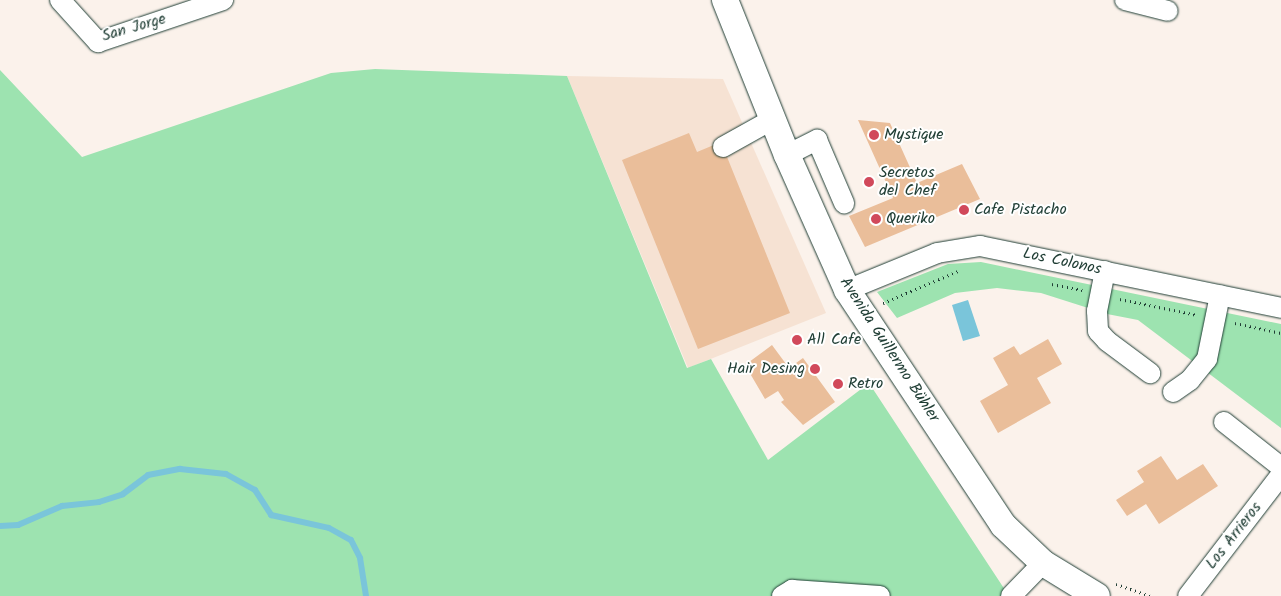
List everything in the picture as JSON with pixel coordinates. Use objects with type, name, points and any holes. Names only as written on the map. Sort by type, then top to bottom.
[{"type":"main road","name":"Avenida Guillermo Bühler","points":[[725,0],[787,155],[858,286],[1003,525],[1043,562],[1104,588]]},
{"type":"street","name":"San Jorge","points":[[60,0],[98,42],[223,0]]},
{"type":"street","points":[[1125,0],[1168,11]]},
{"type":"street","points":[[723,147],[773,119]]},
{"type":"street","points":[[787,155],[817,140],[844,203]]},
{"type":"street","name":"Los Colonos","points":[[858,286],[937,253],[966,246],[995,248],[1281,308]]},
{"type":"street","points":[[1105,271],[1096,311],[1098,330],[1107,341],[1150,373]]},
{"type":"street","points":[[1173,392],[1190,380],[1207,359],[1220,295]]},
{"type":"street","points":[[1224,422],[1281,467]]},
{"type":"street","name":"Los Arrieros","points":[[1188,596],[1281,475]]},
{"type":"street","points":[[1012,596],[1043,562]]},
{"type":"street","points":[[782,596],[792,590],[880,596]]},
{"type":"path","points":[[858,286],[884,312]]},
{"type":"path","points":[[1104,588],[1151,596]]},
{"type":"shaded area","points":[[567,76],[723,79],[826,313],[688,368]]},
{"type":"green space","points":[[375,69],[567,76],[687,368],[711,359],[768,460],[869,383],[1009,596],[0,596],[0,70],[82,157],[331,73]]},
{"type":"green space","points":[[981,262],[1281,324],[1281,428],[1138,320],[1107,314],[1041,293],[997,288],[955,293],[897,318],[877,292],[948,264]]},
{"type":"water","points":[[968,300],[980,336],[963,341],[952,305]]},
{"type":"building","points":[[858,120],[890,123],[917,183],[962,164],[980,199],[865,247],[849,216],[893,198]]},
{"type":"building","points":[[689,133],[697,152],[721,142],[790,313],[698,349],[622,160]]},
{"type":"building","points":[[1048,339],[1062,364],[1037,378],[1051,403],[998,433],[980,401],[1008,385],[993,358],[1014,346],[1020,355]]},
{"type":"building","points":[[772,345],[789,368],[803,358],[835,402],[803,425],[781,402],[784,400],[778,391],[765,399],[745,365]]},
{"type":"building","points":[[1161,456],[1177,480],[1203,464],[1218,486],[1159,524],[1146,504],[1127,516],[1116,500],[1144,482],[1137,471]]},
{"type":"waterway","points":[[0,526],[18,525],[62,506],[99,502],[123,494],[148,475],[180,469],[226,474],[255,490],[271,515],[329,528],[351,540],[360,558],[366,596]]},
{"type":"place","name":"Mystique","points":[[874,135]]},
{"type":"place","name":"Secretos del Chef","points":[[869,182]]},
{"type":"place","name":"Cafe Pistacho","points":[[964,210]]},
{"type":"place","name":"Queriko","points":[[876,219]]},
{"type":"place","name":"All Cafe","points":[[797,340]]},
{"type":"place","name":"Hair Desing","points":[[815,369]]},
{"type":"place","name":"Retro","points":[[838,384]]}]
